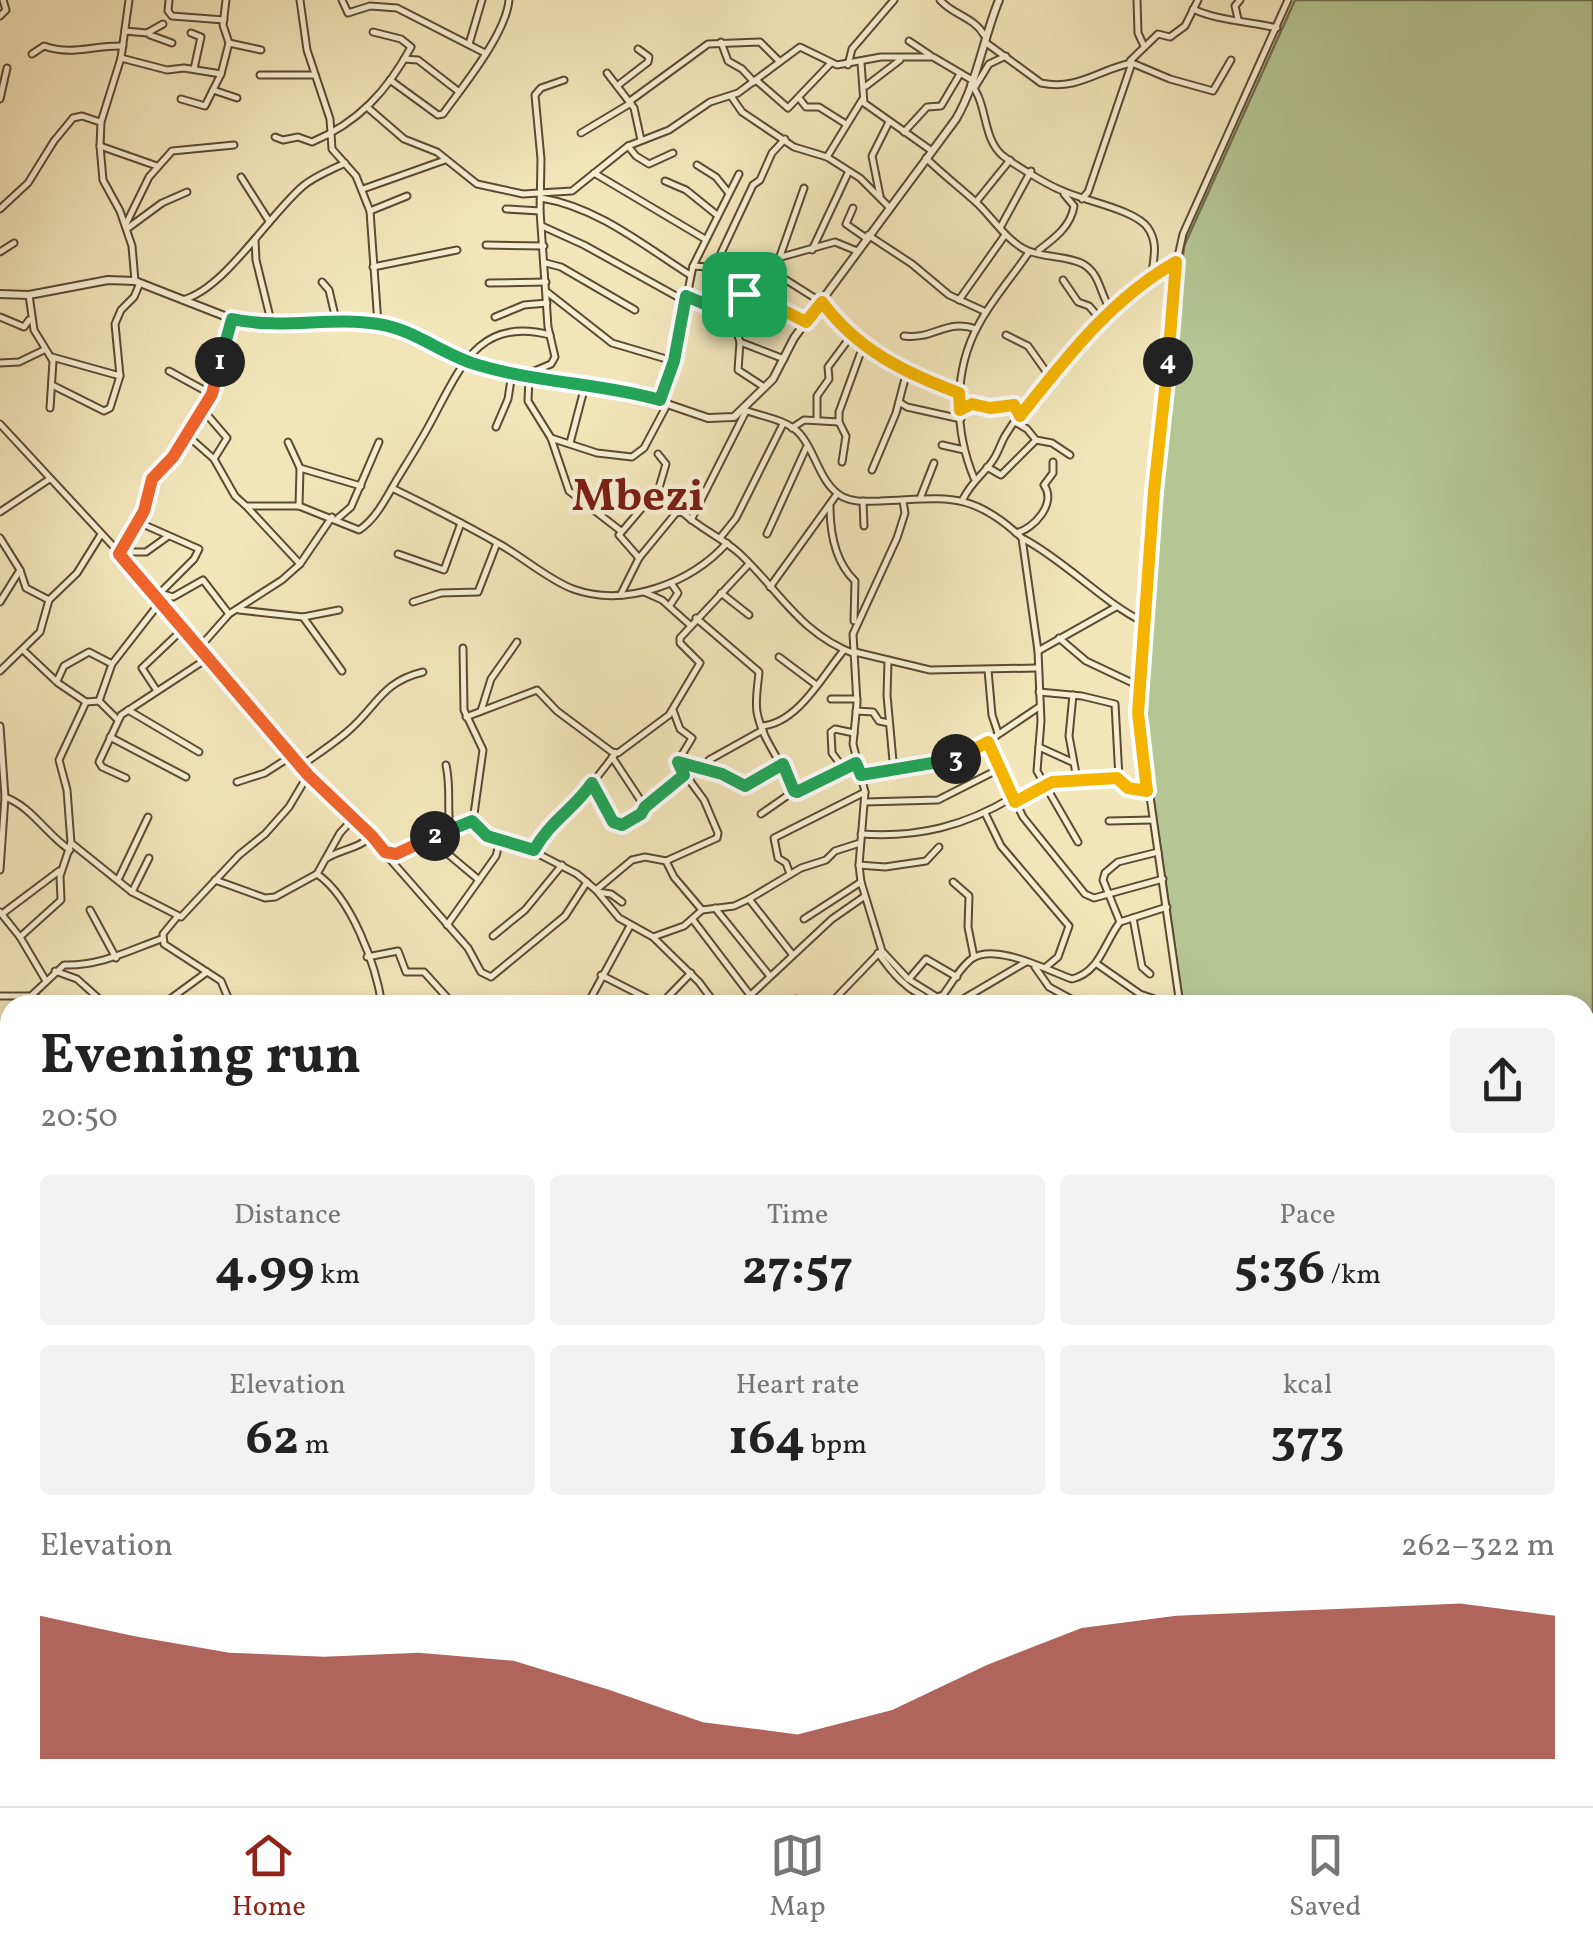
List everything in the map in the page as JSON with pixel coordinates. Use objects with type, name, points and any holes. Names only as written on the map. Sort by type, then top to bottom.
[{"type":"street","points":[[0,16],[6,10],[3,0]]},
{"type":"street","points":[[52,386],[108,410],[120,376],[115,324],[121,310],[134,297],[138,282],[127,226],[103,180],[100,122],[121,58],[129,0]]},
{"type":"street","points":[[169,0],[168,11],[172,16],[224,20]]},
{"type":"street","points":[[181,99],[202,107],[213,90],[229,43],[224,20],[226,0]]},
{"type":"street","points":[[300,0],[314,75],[326,104],[332,149],[363,189],[370,210],[378,324]]},
{"type":"street","points":[[342,0],[350,14],[370,3],[408,11],[485,53]]},
{"type":"street","points":[[469,44],[482,0]]},
{"type":"street","points":[[390,80],[438,115],[443,114],[485,53],[506,15],[509,0]]},
{"type":"street","points":[[848,65],[852,50],[894,0]]},
{"type":"street","points":[[940,0],[952,11],[976,22],[984,37],[1040,83],[1084,81],[1130,63],[1213,91],[1231,60]]},
{"type":"street","points":[[691,521],[745,411],[766,388],[806,322],[961,110],[973,84],[998,0]]},
{"type":"street","points":[[1137,0],[1138,33],[1144,46]]},
{"type":"street","points":[[1082,199],[1090,186],[1130,63],[1158,34],[1170,37],[1179,32],[1198,0]]},
{"type":"street","points":[[1238,20],[1234,6],[1240,0]]},
{"type":"street","points":[[1179,995],[1138,713],[1176,262],[1183,234],[1277,28],[1285,1]]},
{"type":"street","points":[[1192,8],[1211,17],[1277,28]]},
{"type":"street","points":[[147,33],[162,24]]},
{"type":"street","points":[[125,30],[172,43]]},
{"type":"street","points":[[191,32],[201,36],[194,69]]},
{"type":"street","points":[[275,137],[285,140],[298,136],[312,142],[331,134],[367,107],[410,49],[407,42],[373,32]]},
{"type":"street","points":[[909,41],[973,84],[985,110],[993,144],[1010,160],[1062,191],[1126,212],[1146,224],[1156,246],[1152,275]]},
{"type":"street","points":[[721,42],[728,61],[786,108],[830,64]]},
{"type":"street","points":[[581,132],[631,102],[708,44],[760,42],[779,61]]},
{"type":"street","points":[[229,43],[261,50]]},
{"type":"street","points":[[32,54],[44,46],[62,52],[123,46]]},
{"type":"street","points":[[541,195],[576,190],[628,146],[668,130],[710,102],[731,96],[802,46],[830,64],[933,57]]},
{"type":"street","points":[[617,86],[648,62],[648,57],[638,49]]},
{"type":"street","points":[[973,84],[990,64],[1006,56]]},
{"type":"street","points":[[121,58],[167,70],[194,69],[220,74]]},
{"type":"street","points":[[865,87],[903,58]]},
{"type":"street","points":[[404,59],[418,60],[458,92]]},
{"type":"street","points":[[827,157],[862,100],[862,64]]},
{"type":"street","points":[[0,100],[7,68]]},
{"type":"street","points":[[607,72],[631,102],[641,140]]},
{"type":"street","points":[[904,132],[927,108],[942,106],[960,74]]},
{"type":"street","points":[[260,75],[314,75]]},
{"type":"street","points":[[526,377],[554,361],[540,211],[535,95],[541,88],[564,80]]},
{"type":"street","points":[[213,90],[237,98]]},
{"type":"street","points":[[731,96],[742,112],[800,149],[827,157],[860,178],[889,207]]},
{"type":"street","points":[[799,98],[806,107],[820,107],[846,124]]},
{"type":"street","points":[[862,100],[929,155],[1005,234],[1033,252],[1083,264],[1100,283],[1111,310]]},
{"type":"street","points":[[367,107],[402,138],[446,160],[477,184],[541,195],[591,212],[690,275]]},
{"type":"street","points":[[0,209],[28,183],[73,118],[82,116],[100,122]]},
{"type":"street","points":[[881,199],[872,156],[890,121]]},
{"type":"street","points":[[714,268],[753,185],[785,139]]},
{"type":"street","points":[[127,226],[157,166],[177,148],[234,145]]},
{"type":"street","points":[[100,146],[157,166]]},
{"type":"street","points":[[628,146],[649,164],[673,153]]},
{"type":"street","points":[[363,189],[446,160]]},
{"type":"street","points":[[976,202],[1010,160]]},
{"type":"street","points":[[180,301],[193,298],[213,284],[312,180],[345,163]]},
{"type":"street","points":[[697,164],[716,177],[728,192]]},
{"type":"street","points":[[1000,228],[1031,171]]},
{"type":"street","points":[[812,250],[848,173]]},
{"type":"street","points":[[594,174],[705,239]]},
{"type":"street","points":[[551,438],[597,454],[632,457],[644,448],[664,401],[690,275],[739,174]]},
{"type":"street","points":[[241,177],[269,221]]},
{"type":"street","points":[[665,181],[686,190],[717,215]]},
{"type":"street","points":[[779,260],[804,188]]},
{"type":"street","points":[[974,479],[964,450],[960,410],[966,354],[986,312],[1033,252],[1060,233],[1074,212],[1062,191]]},
{"type":"street","points":[[127,226],[187,192]]},
{"type":"street","points":[[370,210],[407,196]]},
{"type":"street","points":[[853,208],[846,224],[959,300],[986,312]]},
{"type":"street","points":[[506,209],[540,211]]},
{"type":"street","points":[[542,226],[584,245],[642,280],[728,314],[734,320],[740,342],[741,374],[766,388]]},
{"type":"street","points":[[959,300],[1005,234]]},
{"type":"street","points":[[255,237],[256,260],[272,325]]},
{"type":"street","points":[[694,266],[738,269],[835,242],[857,251]]},
{"type":"street","points":[[0,252],[14,244]]},
{"type":"street","points":[[486,245],[544,246]]},
{"type":"street","points":[[374,267],[457,250]]},
{"type":"street","points":[[963,500],[974,479],[987,467],[1050,377],[1111,310],[1152,275],[1176,262]]},
{"type":"street","points":[[546,264],[561,267],[634,310]]},
{"type":"street","points":[[761,264],[822,302],[863,346],[907,371],[959,393]]},
{"type":"street","points":[[728,314],[738,269]]},
{"type":"street","points":[[0,294],[29,295],[108,280],[138,282],[232,319],[272,325],[378,324],[411,334],[463,360],[526,377],[585,383],[664,401],[708,418],[722,420],[745,411],[792,428],[838,494],[863,502],[903,501],[921,496],[963,500],[1051,556],[1116,607],[1145,624]]},
{"type":"street","points":[[1063,280],[1078,302],[1089,306],[1102,320]]},
{"type":"street","points":[[322,282],[329,290],[338,324]]},
{"type":"street","points":[[489,283],[546,282]]},
{"type":"street","points":[[736,288],[806,322]]},
{"type":"street","points":[[547,292],[612,343],[674,361]]},
{"type":"street","points":[[29,295],[30,318],[44,349],[52,357],[120,376]]},
{"type":"street","points":[[494,316],[547,302]]},
{"type":"street","points":[[0,316],[24,327],[30,318]]},
{"type":"street","points":[[120,552],[147,505],[152,479],[188,436],[212,394],[232,319]]},
{"type":"street","points":[[904,336],[928,335],[958,323],[976,329]]},
{"type":"street","points":[[246,506],[299,506],[352,528],[364,526],[425,434],[463,360],[484,342],[506,332],[530,329],[550,334]]},
{"type":"street","points":[[1006,335],[1028,346],[1050,377]]},
{"type":"street","points":[[816,419],[818,396],[829,379],[828,367],[851,336]]},
{"type":"street","points":[[740,342],[784,358]]},
{"type":"street","points":[[842,462],[846,436],[839,412],[863,346]]},
{"type":"street","points":[[0,363],[20,362],[44,349]]},
{"type":"street","points":[[50,408],[52,357]]},
{"type":"street","points":[[169,371],[212,394]]},
{"type":"street","points":[[872,470],[907,371]]},
{"type":"street","points":[[496,426],[508,399],[512,373]]},
{"type":"street","points":[[526,377],[528,401],[551,438],[569,490],[621,530]]},
{"type":"street","points":[[570,444],[585,383]]},
{"type":"street","points":[[899,402],[961,418]]},
{"type":"street","points":[[960,410],[972,404],[990,408],[1014,405],[1020,416]]},
{"type":"street","points":[[203,409],[227,438],[214,459]]},
{"type":"street","points":[[792,428],[804,420],[839,422]]},
{"type":"street","points":[[1015,422],[1036,440],[1052,443],[1070,455]]},
{"type":"street","points":[[720,538],[732,524],[783,424]]},
{"type":"street","points":[[2,429],[159,596],[198,648],[308,775],[372,836],[468,948],[481,972],[491,977],[565,916],[586,882]]},
{"type":"street","points":[[188,436],[214,459],[235,496],[300,564]]},
{"type":"street","points":[[987,467],[1001,475],[1036,440]]},
{"type":"street","points":[[288,442],[300,468],[299,506]]},
{"type":"street","points":[[198,648],[232,612],[300,564],[334,518],[350,507],[379,442]]},
{"type":"street","points":[[768,534],[807,445]]},
{"type":"street","points":[[942,446],[964,450]]},
{"type":"street","points":[[639,558],[619,537],[659,488],[666,464],[658,454]]},
{"type":"street","points":[[1019,535],[1050,502],[1044,485],[1052,476],[1053,462]]},
{"type":"street","points":[[921,496],[934,463]]},
{"type":"street","points":[[300,468],[361,486]]},
{"type":"street","points":[[0,512],[48,480]]},
{"type":"street","points":[[392,488],[497,542],[575,590],[605,596],[642,591],[695,572],[727,543]]},
{"type":"street","points":[[770,587],[838,494]]},
{"type":"street","points":[[854,628],[901,528],[906,513],[903,501]]},
{"type":"street","points":[[863,502],[864,526]]},
{"type":"street","points":[[830,506],[838,556],[855,581],[854,733],[856,763],[865,792],[861,882],[873,914],[880,952],[890,971],[908,988],[924,995]]},
{"type":"street","points":[[621,594],[639,558],[676,514],[682,512],[727,543],[787,610],[844,650],[930,670],[1036,668]]},
{"type":"street","points":[[99,701],[112,664],[159,596],[200,552],[196,546],[138,522]]},
{"type":"street","points":[[398,554],[444,570],[462,524]]},
{"type":"street","points":[[0,670],[44,625],[49,600],[71,581],[100,535]]},
{"type":"street","points":[[1019,535],[1038,651],[1038,772],[1078,842]]},
{"type":"street","points":[[120,552],[146,552],[169,536]]},
{"type":"street","points":[[0,538],[26,588],[49,600]]},
{"type":"street","points":[[413,602],[440,593],[478,592],[497,542]]},
{"type":"street","points":[[534,850],[549,825],[574,805],[614,755],[673,710],[700,663],[680,643],[690,624],[749,564]]},
{"type":"street","points":[[0,602],[20,570]]},
{"type":"street","points":[[159,596],[173,597],[203,580],[232,612],[304,617],[339,610]]},
{"type":"street","points":[[670,582],[678,593],[670,606]]},
{"type":"street","points":[[642,591],[670,606],[690,624]]},
{"type":"street","points":[[721,593],[749,615]]},
{"type":"street","points":[[1038,651],[1116,607]]},
{"type":"street","points":[[304,617],[342,671]]},
{"type":"street","points":[[696,618],[759,672],[756,708],[794,791]]},
{"type":"street","points":[[157,691],[142,668],[183,628]]},
{"type":"street","points":[[1059,638],[1086,660],[1140,686]]},
{"type":"street","points":[[480,712],[491,678],[517,642]]},
{"type":"street","points":[[463,648],[466,717],[484,750],[472,821]]},
{"type":"street","points":[[23,650],[56,682],[86,702],[99,701],[117,719]]},
{"type":"street","points":[[706,772],[709,760],[786,717],[844,650]]},
{"type":"street","points":[[56,682],[64,666],[88,652],[112,664]]},
{"type":"street","points":[[779,657],[815,684]]},
{"type":"street","points":[[126,778],[99,764],[117,719],[208,658]]},
{"type":"street","points":[[888,661],[894,772]]},
{"type":"street","points":[[988,670],[992,715],[998,733]]},
{"type":"street","points":[[300,766],[348,731],[386,688],[423,672]]},
{"type":"street","points":[[466,717],[537,690],[614,755],[645,807]]},
{"type":"street","points":[[1039,692],[1115,704],[1119,778],[1128,788],[1147,791]]},
{"type":"street","points":[[1073,695],[1069,736],[1077,780]]},
{"type":"street","points":[[831,699],[857,699]]},
{"type":"street","points":[[20,937],[61,900],[58,883],[71,847],[67,790],[59,760],[86,702]]},
{"type":"street","points":[[861,775],[951,762],[1039,706]]},
{"type":"street","points":[[128,710],[199,752]]},
{"type":"street","points":[[673,710],[680,729],[692,738],[678,762]]},
{"type":"street","points":[[856,711],[873,712],[878,721],[889,722]]},
{"type":"street","points":[[0,726],[5,797],[0,870]]},
{"type":"street","points":[[844,769],[832,752],[831,732],[835,729],[854,733]]},
{"type":"street","points":[[110,737],[186,777]]},
{"type":"street","points":[[988,742],[1023,817],[1084,894],[1094,898],[1163,879]]},
{"type":"street","points":[[1039,746],[1072,762]]},
{"type":"street","points":[[236,782],[265,773],[292,756]]},
{"type":"street","points":[[678,762],[748,786],[783,764]]},
{"type":"street","points":[[597,891],[632,860],[645,856],[666,861],[714,841],[718,833],[704,800],[678,762]]},
{"type":"street","points":[[761,814],[794,791],[856,763]]},
{"type":"street","points":[[446,764],[451,790],[450,828]]},
{"type":"street","points":[[865,802],[938,800],[999,769]]},
{"type":"street","points":[[32,995],[64,965],[86,966],[116,958],[162,938],[177,917],[188,912],[214,880],[280,817],[308,775]]},
{"type":"street","points":[[592,783],[616,824],[639,816],[684,775]]},
{"type":"street","points":[[862,834],[950,828],[1044,784],[1119,778]]},
{"type":"street","points":[[790,874],[786,863],[778,858],[776,836],[865,792]]},
{"type":"street","points":[[5,797],[17,802],[55,840],[177,917]]},
{"type":"street","points":[[985,813],[1001,846],[1069,926],[1058,957],[1046,967]]},
{"type":"street","points":[[118,880],[148,817]]},
{"type":"street","points":[[214,880],[270,898],[317,874],[340,833],[353,819]]},
{"type":"street","points":[[1108,821],[1152,820]]},
{"type":"street","points":[[385,852],[396,854],[472,821]]},
{"type":"street","points":[[472,821],[484,834],[534,850],[586,882],[619,918],[653,937],[707,995]]},
{"type":"street","points":[[326,858],[364,844],[372,836]]},
{"type":"street","points":[[446,925],[496,856],[500,840]]},
{"type":"street","points":[[653,937],[693,920],[702,910],[749,899],[790,874],[826,860],[835,850],[860,843]]},
{"type":"street","points":[[418,844],[442,849],[479,880]]},
{"type":"street","points":[[859,865],[926,862],[939,847]]},
{"type":"street","points":[[1120,922],[1104,873],[1112,865],[1158,852]]},
{"type":"street","points":[[132,892],[149,858]]},
{"type":"street","points":[[666,861],[674,877],[702,910]]},
{"type":"street","points":[[493,936],[525,910],[562,865]]},
{"type":"street","points":[[46,980],[1,913],[62,869]]},
{"type":"street","points":[[317,874],[343,899],[379,995]]},
{"type":"street","points":[[804,919],[861,882]]},
{"type":"street","points":[[953,882],[969,896],[968,927],[974,957]]},
{"type":"street","points":[[597,891],[622,902]]},
{"type":"street","points":[[693,920],[750,995],[832,918],[864,896]]},
{"type":"street","points":[[749,899],[792,954]]},
{"type":"street","points":[[943,995],[974,957],[994,953],[1046,967],[1072,979],[1084,975],[1097,964],[1120,922],[1168,907]]},
{"type":"street","points":[[716,908],[770,974]]},
{"type":"street","points":[[90,910],[116,958]]},
{"type":"street","points":[[1133,918],[1142,967],[1150,974]]},
{"type":"street","points":[[592,995],[630,926]]},
{"type":"street","points":[[162,938],[164,944],[226,987],[228,995]]},
{"type":"street","points":[[368,957],[398,952],[408,973],[424,972],[445,995]]},
{"type":"street","points":[[880,952],[908,979],[934,995]]},
{"type":"street","points":[[839,995],[880,952]]},
{"type":"street","points":[[908,979],[926,959],[957,977]]},
{"type":"street","points":[[972,994],[1026,962]]},
{"type":"street","points":[[1097,964],[1143,995]]},
{"type":"street","points":[[1034,965],[1044,982],[1059,995]]},
{"type":"street","points":[[55,970],[77,979],[95,995]]},
{"type":"street","points":[[176,995],[208,972]]},
{"type":"street","points":[[669,995],[690,973]]},
{"type":"street","points":[[601,975],[640,995]]},
{"type":"green space","points":[[1295,0],[1593,0],[1593,995],[1182,995],[1150,776],[1146,693],[1158,488],[1184,246]]},
{"type":"district","name":"Mbezi","points":[[638,494]]},
{"type":"route","points":[[1176,262],[1138,713],[1147,791],[1128,788],[1117,778],[1095,777],[1044,784],[1015,802],[988,742],[951,762],[922,767],[861,775],[856,763],[797,792],[783,764],[745,786],[722,774],[678,762],[684,775],[641,814],[622,825],[613,822],[592,783],[574,805],[549,825],[534,850],[487,836],[476,823],[468,821],[390,855],[308,775],[119,554],[147,505],[152,479],[188,436],[212,394],[232,319],[272,325],[378,324],[411,334],[482,366],[629,391],[660,400],[674,361],[686,296],[728,314],[736,288],[744,294],[806,322],[822,302],[863,346],[898,367],[959,393],[960,410],[972,404],[990,408],[1014,405],[1020,416],[1111,310],[1152,275],[1176,262]]}]
